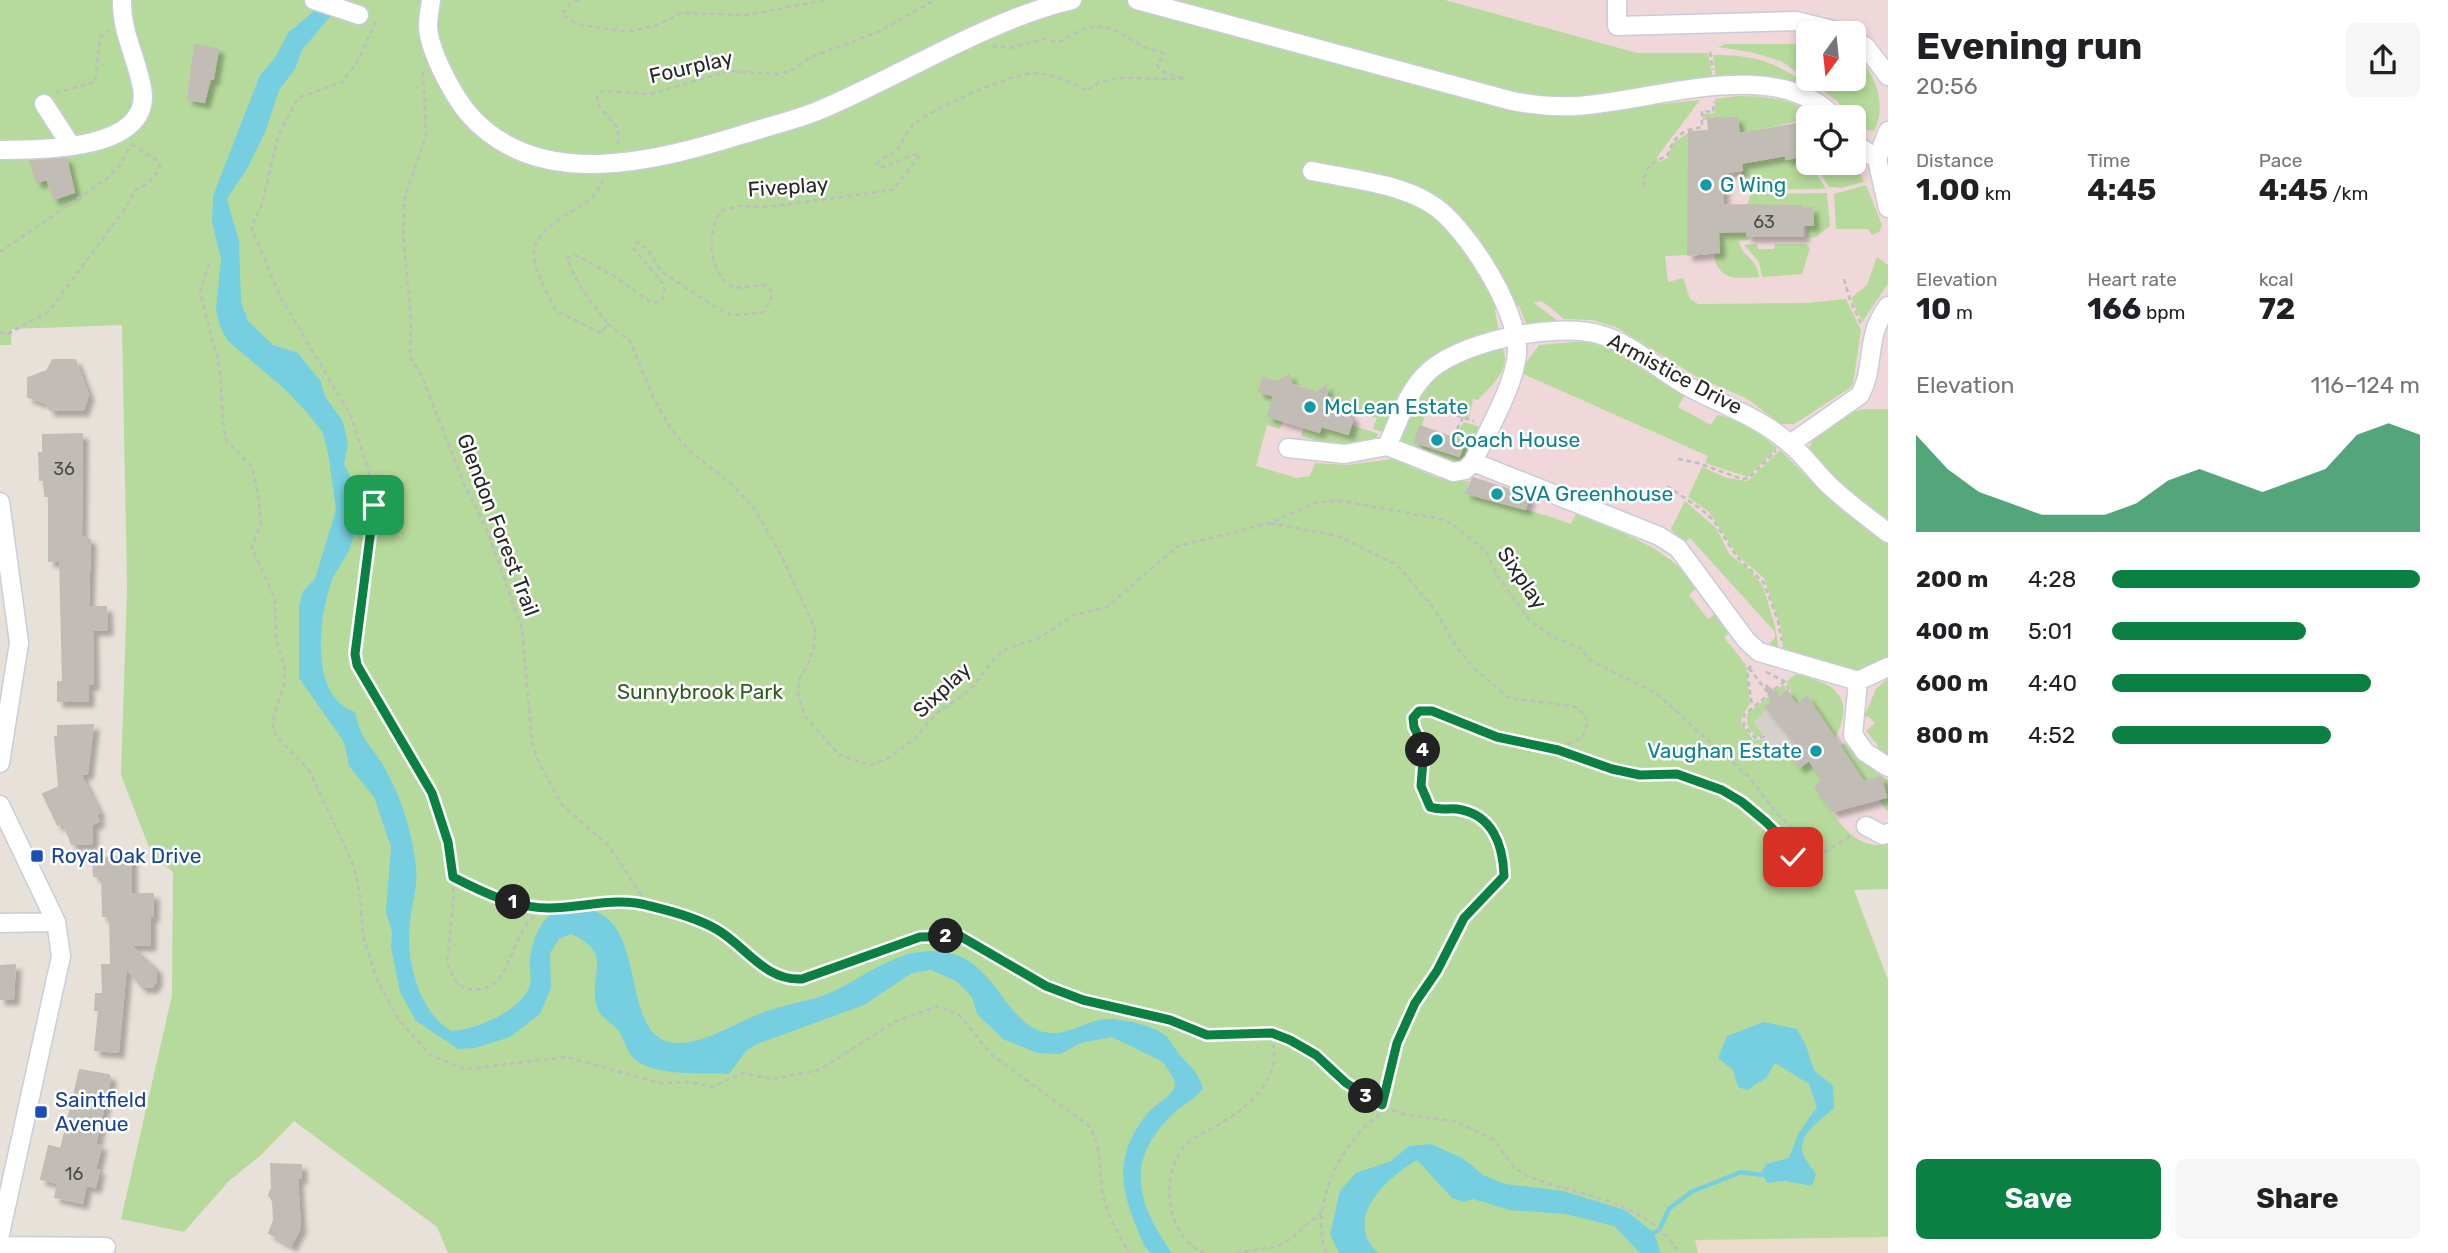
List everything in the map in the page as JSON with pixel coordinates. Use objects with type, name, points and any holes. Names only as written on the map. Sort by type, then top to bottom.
[{"type":"street","points":[[0,150],[38,150],[114,137],[136,121],[142,108],[142,87],[123,20],[122,0]]},
{"type":"street","points":[[314,0],[368,18]]},
{"type":"street","points":[[431,0],[428,28],[443,73],[462,106],[484,132],[504,145],[533,155],[583,164],[612,163],[685,151],[817,111],[1043,7],[1072,0]]},
{"type":"street","points":[[1137,0],[1524,103],[1576,106],[1751,85],[1782,88],[1807,97],[1818,105]]},
{"type":"street","points":[[1617,0],[1617,26],[1796,21]]},
{"type":"street","points":[[1866,47],[1888,76]]},
{"type":"street","points":[[44,104],[70,145]]},
{"type":"street","points":[[1887,204],[1882,159],[1888,131]]},
{"type":"street","points":[[1866,150],[1882,159]]},
{"type":"street","points":[[1288,448],[1345,454],[1387,446],[1453,472],[1465,470],[1473,462],[1517,354],[1516,335],[1500,288],[1445,214],[1411,195],[1312,170]]},
{"type":"street","points":[[1790,444],[1860,396],[1866,385],[1870,340],[1888,306]]},
{"type":"street","name":"Armistice Drive","points":[[1387,446],[1407,400],[1422,377],[1440,360],[1464,349],[1516,335],[1579,331],[1598,334],[1688,387],[1748,414],[1790,444],[1829,486],[1888,533]]},
{"type":"street","points":[[1473,462],[1658,536],[1678,548],[1746,640],[1759,652],[1858,681],[1888,667]]},
{"type":"street","points":[[0,502],[18,632],[8,670],[0,763]]},
{"type":"street","points":[[1858,681],[1853,735],[1866,752],[1888,767]]},
{"type":"street","points":[[0,804],[56,922],[60,938],[59,972],[8,1156],[0,1234]]},
{"type":"street","points":[[1866,826],[1883,835],[1888,833]]},
{"type":"street","points":[[0,923],[56,922]]},
{"type":"street","points":[[0,1246],[106,1247]]},
{"type":"path","name":"Fourplay","points":[[579,0],[572,2],[562,14],[576,24],[626,32],[654,26],[681,13],[747,15],[825,0]]},
{"type":"path","name":"Fourplay","points":[[612,163],[618,128],[599,106],[597,97],[601,91],[651,94],[728,71],[779,74],[794,69],[809,58],[878,32],[935,0]]},
{"type":"path","points":[[368,18],[358,61],[342,82],[298,98],[278,136],[262,205],[251,227],[281,296],[347,407],[365,457],[374,505],[363,573],[355,654],[357,665],[432,793],[448,842],[454,894],[447,962],[454,979],[464,988],[483,990],[498,981],[524,928],[533,917],[550,908]]},
{"type":"path","points":[[44,104],[51,96],[64,90],[93,83],[97,77],[100,37],[123,20]]},
{"type":"path","name":"Fiveplay","points":[[608,324],[586,297],[566,258],[575,255],[582,257],[652,303],[662,300],[665,286],[634,249],[637,242],[647,249],[662,272],[712,305],[731,315],[762,313],[771,296],[768,285],[734,288],[718,272],[712,253],[711,236],[721,212],[739,206],[767,206],[858,197],[893,190],[920,155],[883,167],[877,164],[882,158],[897,151],[913,124],[967,95],[1013,76],[1035,72],[1073,83],[1087,91],[1099,82],[1121,78],[1185,79],[1184,76],[1161,71],[1157,65],[1164,54],[1146,48],[1112,27],[1083,28],[1060,42],[1044,39],[1010,48],[991,46],[972,39]]},
{"type":"path","points":[[1710,52],[1714,79]]},
{"type":"path","name":"Glendon Forest Trail","points":[[425,61],[426,136],[422,155],[405,196],[402,232],[411,320],[410,356],[423,379],[464,484],[487,530],[522,629],[532,741],[543,775],[562,805],[609,846],[648,905]]},
{"type":"path","points":[[1644,187],[1644,171],[1667,156],[1673,139],[1686,131],[1702,127],[1702,111],[1713,112],[1714,99]]},
{"type":"path","points":[[0,252],[105,180],[120,165],[131,144],[136,121]]},
{"type":"path","points":[[0,332],[6,335],[49,311],[127,206],[134,191],[149,184],[156,174],[160,167],[158,161],[131,144]]},
{"type":"path","points":[[608,324],[601,333],[556,311],[534,257],[536,237],[543,229],[590,201],[612,163]]},
{"type":"path","points":[[209,264],[200,292],[220,369],[222,423],[226,440],[252,467],[261,523],[252,548],[275,600],[276,640],[285,667],[284,684],[272,723],[276,736],[309,770],[354,866],[360,895],[363,937],[377,980],[399,1020],[430,1055],[465,1069],[567,1057],[660,1083],[692,1082],[712,1087],[742,1073],[772,1079],[819,1070],[896,1021],[939,1006],[959,1015],[992,1055],[1089,1125],[1099,1142],[1102,1191],[1111,1221],[1129,1253]]},
{"type":"path","points":[[1844,279],[1850,300],[1863,327]]},
{"type":"path","name":"Sixplay","points":[[608,324],[630,341],[654,399],[671,429],[690,451],[733,485],[755,510],[778,549],[815,628],[814,647],[807,667],[799,679],[798,693],[804,715],[839,755],[870,765],[887,759],[912,740],[937,713],[970,690],[996,657],[1006,649],[1039,638],[1074,615],[1107,607],[1178,546],[1270,523],[1317,502],[1342,501],[1446,520],[1486,551],[1497,575],[1530,621],[1555,638],[1580,648],[1591,661],[1656,693],[1749,778],[1777,814],[1808,842],[1817,857]]},
{"type":"path","points":[[1407,400],[1489,426]]},
{"type":"path","points":[[1463,417],[1454,436],[1461,435],[1467,443]]},
{"type":"path","points":[[1678,459],[1748,478],[1778,449],[1790,444]]},
{"type":"path","points":[[1667,486],[1714,521],[1737,557],[1763,583],[1778,621],[1780,658]]},
{"type":"path","points":[[1270,523],[1338,536],[1397,565],[1433,607],[1462,654],[1509,698],[1577,706],[1588,721],[1583,737],[1558,750]]},
{"type":"path","points":[[1765,737],[1755,738],[1744,725],[1744,715],[1801,664]]},
{"type":"path","points":[[1752,706],[1747,670],[1751,666],[1768,693]]},
{"type":"path","points":[[1763,671],[1784,681],[1791,693]]},
{"type":"path","points":[[1382,1105],[1397,1043],[1415,1003],[1437,971],[1464,918],[1504,876],[1504,860],[1489,823],[1480,816],[1454,808],[1443,812],[1430,807],[1421,786],[1424,748],[1418,740],[1413,718],[1419,711],[1432,711],[1497,737],[1558,750],[1612,769],[1640,775],[1677,774],[1722,790],[1766,822],[1784,840],[1793,857],[1814,865],[1817,857],[1866,826]]},
{"type":"path","points":[[453,877],[485,894],[550,908],[617,901],[648,905],[713,927],[768,971],[792,979],[802,979],[920,937],[960,936],[1046,986],[1083,1000],[1170,1020],[1207,1035],[1272,1033],[1316,1055],[1346,1083],[1388,1109],[1407,1115],[1455,1121],[1493,1139],[1515,1168],[1525,1175],[1632,1210],[1654,1223],[1679,1253]]},
{"type":"path","points":[[1205,1253],[1181,1235],[1174,1218],[1168,1189],[1172,1168],[1185,1145],[1240,1113],[1259,1091],[1274,1065],[1272,1033]]},
{"type":"path","points":[[1326,1253],[1320,1234],[1322,1211],[1347,1148],[1367,1121],[1388,1109]]},
{"type":"path","points":[[1236,1253],[1278,1246],[1291,1239],[1322,1211]]},
{"type":"shaded area","points":[[1445,0],[1888,0],[1888,889],[1310,476],[1297,478],[1256,466],[1213,360],[1503,309],[1637,53]]},
{"type":"shaded area","points":[[1767,710],[1799,747],[1786,757],[1780,756],[1754,722]]},
{"type":"shaded area","points":[[1888,1237],[1888,1253],[1698,1253],[1694,1240]]},
{"type":"green space","name":"Sunnybrook Park","points":[[0,0],[1445,0],[1637,53],[1708,53],[1713,79],[1641,88],[1644,106],[1700,100],[1657,157],[1658,162],[1668,158],[1672,144],[1689,132],[1688,255],[1665,256],[1668,282],[1683,278],[1690,299],[1698,304],[1806,303],[1846,299],[1861,330],[1853,384],[1850,388],[1794,424],[1781,424],[1746,398],[1697,377],[1616,327],[1592,320],[1564,319],[1542,301],[1534,303],[1562,324],[1527,325],[1519,306],[1495,310],[1499,334],[1456,347],[1396,407],[1384,432],[1373,429],[1377,418],[1349,409],[1340,400],[1329,401],[1326,391],[1309,391],[1286,378],[1278,382],[1263,378],[1259,391],[1274,396],[1268,415],[1283,420],[1280,429],[1267,425],[1256,466],[1297,478],[1310,476],[1315,463],[1347,465],[1392,459],[1438,478],[1469,481],[1466,493],[1479,497],[1571,524],[1576,514],[1642,542],[1671,560],[1699,586],[1689,595],[1708,619],[1720,610],[1735,629],[1724,637],[1746,665],[1750,704],[1741,722],[1753,740],[1766,739],[1781,756],[1790,754],[1799,767],[1809,760],[1823,780],[1815,787],[1844,828],[1864,842],[1888,844],[1888,889],[1854,890],[1888,980],[1888,1237],[1695,1240],[1698,1253],[448,1253],[437,1227],[294,1121],[261,1155],[229,1181],[184,1232],[121,1219],[172,995],[173,872],[152,855],[121,775],[127,588],[122,325],[12,329],[11,345],[0,345]]},
{"type":"green space","points":[[1726,44],[1796,44],[1796,72],[1781,61],[1718,47]]},
{"type":"green space","points":[[1713,55],[1741,56],[1776,66],[1796,78],[1796,84],[1761,76],[1716,78]]},
{"type":"green space","points":[[1866,66],[1877,89],[1879,100],[1880,111],[1874,131],[1866,129],[1866,105],[1840,105],[1823,91],[1866,91]]},
{"type":"green space","points":[[1738,96],[1780,100],[1796,105],[1796,122],[1739,134],[1737,118],[1703,120],[1703,114],[1715,113],[1715,99]]},
{"type":"green space","points":[[1786,155],[1787,159],[1796,157],[1796,175],[1817,175],[1826,189],[1746,190],[1742,187],[1741,163]]},
{"type":"green space","points":[[1822,175],[1860,175],[1864,182],[1841,188],[1829,187]]},
{"type":"green space","points":[[1866,185],[1882,225],[1879,232],[1872,235],[1868,229],[1836,229],[1834,194]]},
{"type":"green space","points":[[1827,193],[1830,226],[1816,237],[1807,238],[1806,225],[1812,225],[1812,209],[1747,205],[1751,194]]},
{"type":"green space","points":[[1747,231],[1749,240],[1739,241],[1740,246],[1755,265],[1759,277],[1729,276],[1723,273],[1716,262],[1714,253],[1719,252],[1718,232]]},
{"type":"green space","points":[[1757,244],[1758,249],[1774,249],[1775,244],[1806,244],[1810,248],[1802,274],[1762,277],[1759,262],[1744,245]]},
{"type":"green space","points":[[1877,257],[1888,265],[1888,284],[1862,322],[1851,298],[1867,285]]},
{"type":"green space","points":[[1586,341],[1613,350],[1684,396],[1678,407],[1711,425],[1717,415],[1735,420],[1756,431],[1777,448],[1748,477],[1705,463],[1708,456],[1519,372],[1539,345]]},
{"type":"green space","points":[[1503,349],[1505,357],[1502,371],[1478,400],[1473,399],[1469,418],[1411,399],[1432,378],[1452,364],[1475,355]]},
{"type":"green space","points":[[1414,406],[1428,410],[1414,442],[1459,456],[1464,442],[1454,438],[1464,422],[1480,427],[1470,460],[1453,467],[1398,444]]},
{"type":"green space","points":[[1865,409],[1888,409],[1888,526],[1813,461],[1808,451],[1817,434],[1830,422]]},
{"type":"green space","points":[[1351,425],[1379,434],[1362,445],[1352,446],[1301,436],[1304,427]]},
{"type":"green space","points":[[1780,450],[1821,490],[1888,541],[1888,663],[1860,673],[1783,652],[1782,631],[1764,578],[1738,556],[1709,512],[1688,497],[1702,467],[1727,478],[1748,481]]},
{"type":"green space","points":[[1685,501],[1716,528],[1730,555],[1750,570],[1763,586],[1775,626],[1779,651],[1767,646],[1775,638],[1775,632],[1690,538],[1684,543],[1671,529]]},
{"type":"green space","points":[[1796,674],[1824,683],[1838,693],[1842,700],[1842,720],[1832,740],[1807,698],[1801,710],[1789,694],[1791,689],[1786,682]]},
{"type":"green space","points":[[1888,678],[1888,759],[1878,752],[1877,744],[1866,731],[1875,723],[1868,716],[1863,719],[1876,689]]},
{"type":"green space","points":[[1784,684],[1787,691],[1771,698],[1772,702],[1766,707],[1767,710],[1754,722],[1764,736],[1756,737],[1747,725],[1747,714]]},
{"type":"green space","points":[[1845,743],[1858,759],[1888,780],[1888,812],[1878,799],[1886,797],[1860,783],[1837,747]]},
{"type":"water","points":[[321,0],[344,0],[302,50],[295,69],[279,90],[266,130],[248,167],[227,199],[239,241],[241,302],[248,321],[273,345],[298,353],[321,382],[325,396],[343,422],[348,444],[344,464],[364,504],[349,550],[333,579],[326,599],[321,656],[330,691],[341,704],[355,712],[364,738],[387,772],[398,795],[406,819],[415,855],[416,875],[409,936],[412,967],[422,997],[430,1011],[451,1031],[484,1023],[508,1011],[518,1003],[530,985],[530,959],[539,928],[549,916],[573,910],[590,910],[609,920],[621,936],[647,1023],[658,1037],[676,1043],[701,1039],[760,1014],[824,995],[882,965],[913,953],[941,951],[963,958],[980,970],[1019,1016],[1033,1028],[1057,1033],[1107,1019],[1139,1024],[1155,1029],[1167,1037],[1196,1073],[1203,1088],[1158,1130],[1142,1165],[1144,1199],[1150,1216],[1172,1253],[1151,1253],[1145,1247],[1131,1212],[1123,1180],[1124,1164],[1135,1131],[1147,1114],[1175,1087],[1174,1079],[1163,1062],[1112,1037],[1080,1043],[1061,1054],[1037,1053],[1003,1039],[977,1014],[972,997],[956,981],[931,970],[912,973],[864,1005],[757,1044],[746,1051],[729,1074],[670,1072],[634,1059],[618,1030],[598,1011],[595,995],[597,965],[593,949],[585,941],[571,934],[559,939],[550,953],[551,988],[540,1014],[510,1037],[475,1048],[458,1049],[416,1021],[400,992],[391,947],[392,932],[386,912],[391,847],[374,797],[349,766],[344,742],[299,678],[299,606],[303,591],[315,579],[336,510],[323,433],[287,391],[227,340],[216,310],[221,260],[212,222],[213,196],[260,75],[275,58],[288,33],[313,12]]},
{"type":"water","points":[[1764,1022],[1797,1029],[1814,1070],[1833,1086],[1834,1108],[1811,1128],[1803,1140],[1803,1154],[1816,1174],[1812,1186],[1785,1181],[1767,1183],[1762,1172],[1766,1164],[1789,1158],[1798,1134],[1817,1107],[1809,1084],[1775,1063],[1766,1078],[1747,1090],[1738,1087],[1733,1070],[1718,1058],[1727,1036]]},
{"type":"water","points":[[1431,1144],[1464,1159],[1483,1175],[1505,1184],[1563,1191],[1625,1210],[1654,1233],[1661,1253],[1640,1253],[1614,1226],[1565,1214],[1510,1210],[1473,1199],[1464,1202],[1452,1198],[1417,1160],[1382,1188],[1366,1213],[1364,1226],[1368,1240],[1378,1253],[1339,1253],[1330,1234],[1340,1191],[1356,1173],[1391,1161],[1409,1146]]},
{"type":"building","points":[[195,45],[218,49],[213,79],[210,79],[204,102],[188,99]]},
{"type":"building","name":"G Wing","points":[[1737,118],[1739,134],[1796,124],[1796,157],[1786,159],[1786,155],[1741,163],[1742,170],[1723,173],[1723,205],[1812,208],[1813,225],[1802,225],[1803,236],[1747,236],[1747,231],[1718,232],[1719,252],[1688,255],[1689,132],[1709,131],[1708,119]]},
{"type":"building","points":[[66,158],[74,192],[54,199],[47,179],[37,182],[30,161]]},
{"type":"building","points":[[53,360],[75,360],[88,395],[83,410],[50,410],[47,403],[28,397],[28,378],[47,371]]},
{"type":"building","name":"McLean Estate","points":[[1289,375],[1291,385],[1317,393],[1326,386],[1327,397],[1351,404],[1347,415],[1352,417],[1348,434],[1321,426],[1319,432],[1268,416],[1274,396],[1259,391],[1263,378],[1278,382]]},
{"type":"building","name":"Coach House","points":[[1420,426],[1464,442],[1459,456],[1415,442]]},
{"type":"building","points":[[82,434],[81,536],[90,540],[88,607],[106,607],[107,629],[92,630],[93,684],[88,684],[88,701],[58,701],[58,682],[63,682],[60,561],[49,561],[49,496],[45,496],[44,480],[40,480],[39,453],[43,453],[43,435]]},
{"type":"building","name":"SVA Greenhouse","points":[[1473,478],[1529,496],[1525,509],[1466,493]]},
{"type":"building","name":"Vaughan Estate","points":[[1766,685],[1779,697],[1787,691],[1796,705],[1807,697],[1864,782],[1881,777],[1886,797],[1833,811],[1815,787],[1823,780],[1809,760],[1800,767],[1790,754],[1799,747],[1765,707],[1772,702]]},
{"type":"building","points":[[93,725],[87,773],[80,774],[99,813],[96,815],[99,821],[92,824],[92,843],[72,844],[63,822],[58,825],[43,794],[59,787],[55,737],[58,737],[58,726]]},
{"type":"building","points":[[131,857],[131,894],[153,894],[153,916],[150,916],[150,945],[130,945],[156,969],[156,981],[152,987],[142,987],[126,967],[118,1052],[95,1050],[99,1010],[95,1010],[96,994],[103,994],[102,965],[111,965],[110,916],[103,916],[102,876],[94,876],[93,858]]},
{"type":"building","points":[[15,965],[13,999],[0,999],[0,966]]},
{"type":"building","points":[[80,1070],[109,1075],[110,1079],[95,1145],[101,1146],[95,1170],[99,1170],[95,1187],[86,1185],[82,1203],[55,1197],[58,1183],[41,1179],[49,1146],[61,1149]]},
{"type":"building","points":[[271,1164],[301,1165],[301,1178],[297,1178],[300,1228],[291,1245],[269,1233],[274,1220],[273,1201],[269,1195],[272,1188]]},
{"type":"waterway","points":[[1650,1234],[1659,1230],[1669,1209],[1691,1192],[1741,1172],[1762,1175]]},
{"type":"place","name":"G Wing","points":[[1706,185]]},
{"type":"place","name":"McLean Estate","points":[[1310,407]]},
{"type":"place","name":"Coach House","points":[[1437,440]]},
{"type":"place","name":"SVA Greenhouse","points":[[1497,494]]},
{"type":"place","name":"Vaughan Estate","points":[[1816,751]]},
{"type":"place","name":"Royal Oak Drive","points":[[37,856]]},
{"type":"place","name":"Saintfield Avenue","points":[[41,1112]]},
{"type":"route","points":[[374,505],[355,654],[357,665],[360,674],[423,772],[443,824],[453,877],[485,894],[550,908],[617,901],[648,905],[713,927],[767,970],[782,977],[802,979],[920,937],[960,936],[1062,994],[1170,1020],[1202,1034],[1272,1033],[1290,1040],[1316,1055],[1346,1083],[1382,1105],[1397,1043],[1415,1003],[1437,971],[1464,918],[1504,876],[1504,860],[1489,823],[1480,816],[1454,808],[1443,812],[1430,807],[1421,786],[1424,748],[1414,727],[1413,718],[1419,711],[1432,711],[1497,737],[1528,746],[1558,750],[1612,769],[1640,775],[1677,774],[1722,790],[1766,822],[1784,840],[1793,857]]}]
